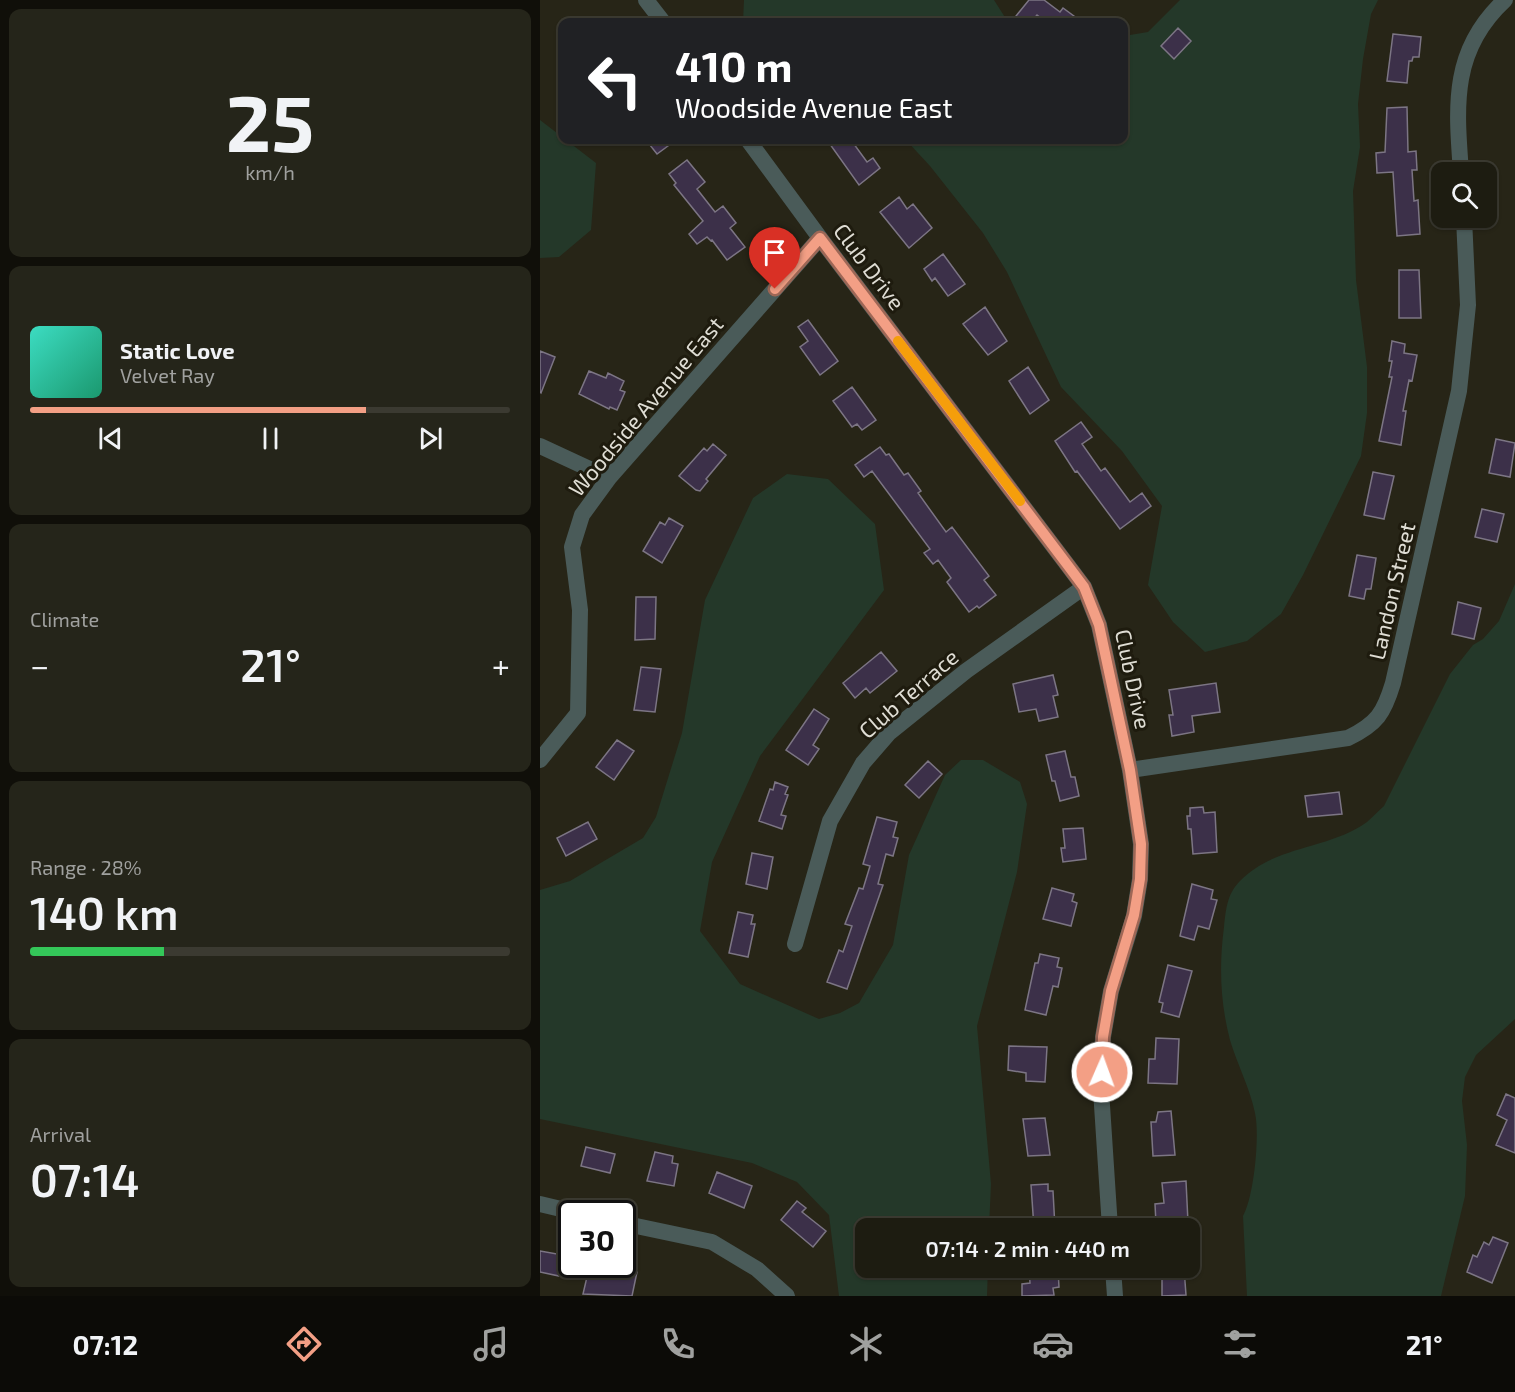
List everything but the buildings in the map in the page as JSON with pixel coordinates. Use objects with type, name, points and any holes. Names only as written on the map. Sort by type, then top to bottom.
[{"type":"street","points":[[646,0],[660,18]]},
{"type":"street","points":[[1460,162],[1457,122],[1461,70],[1479,30],[1492,12],[1505,0]]},
{"type":"street","name":"Club Drive","points":[[751,144],[1084,587],[1099,625],[1130,770],[1141,844],[1140,879],[1134,915],[1111,991],[1103,1037],[1101,1090],[1109,1218]]},
{"type":"street","name":"Landon Street","points":[[1130,770],[1348,738],[1375,722],[1384,709],[1393,683],[1459,391],[1468,305],[1464,228]]},
{"type":"street","name":"Woodside Avenue East","points":[[540,760],[578,713],[579,610],[572,547],[582,515],[609,478],[820,238]]},
{"type":"street","points":[[540,446],[609,478]]},
{"type":"street","name":"Club Terrace","points":[[795,944],[830,821],[863,763],[888,733],[966,671],[1084,587]]},
{"type":"street","points":[[540,1204],[558,1208]]},
{"type":"street","points":[[636,1226],[712,1242],[757,1269],[788,1296]]},
{"type":"street","points":[[1114,1278],[1115,1296]]},
{"type":"green space","points":[[744,0],[994,0],[1005,18],[743,18]]},
{"type":"green space","points":[[1180,0],[1378,0],[1371,14],[1363,59],[1358,104],[1360,147],[1353,191],[1356,280],[1367,367],[1367,413],[1361,456],[1303,575],[1281,614],[1247,641],[1205,652],[1173,622],[1148,585],[1162,506],[1122,451],[1061,387],[1007,272],[983,233],[910,144],[1128,144],[1128,35],[1148,32]]},
{"type":"green space","points":[[540,120],[558,134],[558,144],[571,144],[596,163],[591,230],[559,257],[540,258]]},
{"type":"green space","points":[[787,474],[828,479],[875,524],[884,590],[760,756],[712,862],[700,931],[740,984],[819,1019],[840,1013],[859,1003],[893,945],[909,855],[945,775],[961,760],[983,760],[1020,782],[1027,804],[1017,872],[977,1026],[991,1184],[989,1218],[855,1218],[855,1278],[988,1278],[987,1296],[839,1296],[829,1215],[797,1182],[752,1163],[540,1119],[540,890],[570,881],[643,838],[656,817],[682,733],[705,600],[753,498]]},
{"type":"green space","points":[[1515,584],[1515,1019],[1476,1055],[1465,1077],[1462,1101],[1467,1145],[1465,1196],[1441,1296],[1247,1296],[1243,1216],[1253,1181],[1256,1123],[1250,1094],[1230,1040],[1222,998],[1222,941],[1230,897],[1240,881],[1254,869],[1285,854],[1352,831],[1367,822],[1384,806],[1450,674],[1473,645],[1483,639],[1499,621]]},
{"type":"slow traffic","points":[[898,341],[1020,501]]},
{"type":"route","points":[[775,289],[820,238],[1084,587],[1093,605],[1130,770],[1141,844],[1140,879],[1134,915],[1111,991],[1103,1037],[1102,1072]]}]
